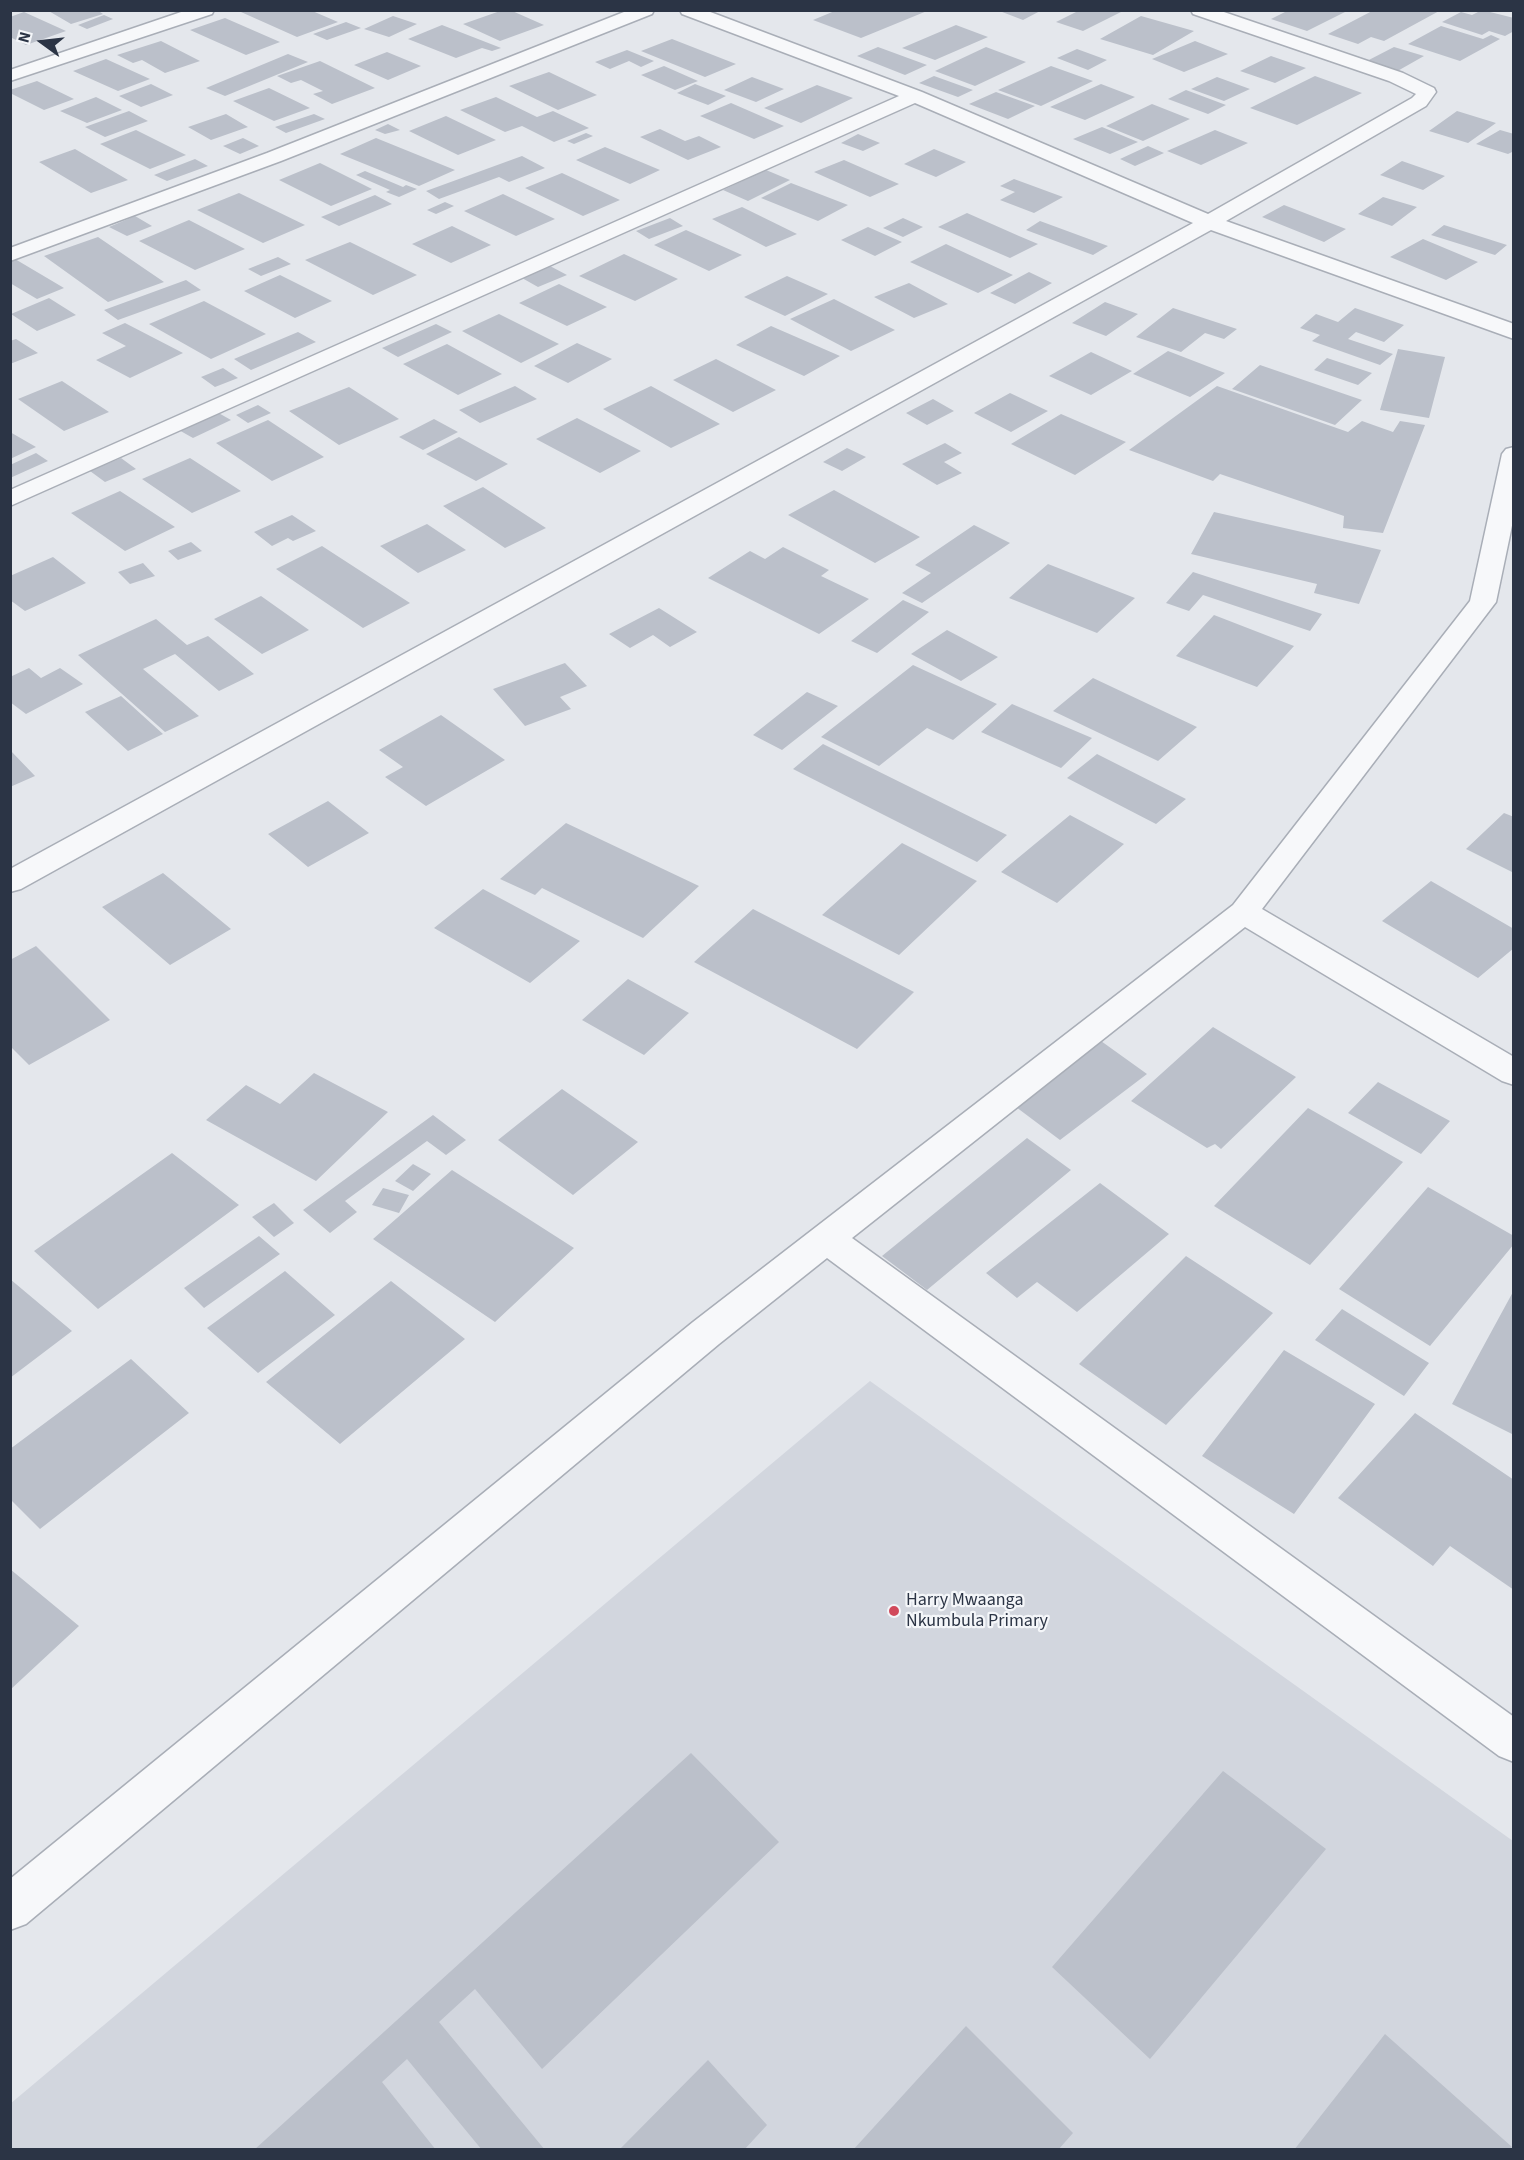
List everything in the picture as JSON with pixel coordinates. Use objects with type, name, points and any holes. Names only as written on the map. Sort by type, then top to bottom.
[{"type":"street","points":[[10,76],[206,10]]},
{"type":"street","points":[[10,255],[274,158],[646,10]]},
{"type":"street","points":[[688,10],[915,96],[1209,222],[1514,332]]},
{"type":"street","points":[[10,882],[1209,222],[1419,102],[1427,93],[1396,77],[1208,12]]},
{"type":"street","points":[[10,499],[340,350],[915,96]]},
{"type":"street","points":[[10,1908],[696,1341],[1244,912],[1483,602],[1514,454]]},
{"type":"street","points":[[1244,912],[1514,1073]]},
{"type":"street","points":[[826,1238],[1514,1742]]},
{"type":"shaded area","name":"Harry Mwaanga Nkumbula Primary","points":[[870,1381],[1513,1841],[1513,2149],[11,2150],[10,2104]]},
{"type":"building","points":[[47,10],[97,10],[103,14],[71,24]]},
{"type":"building","points":[[247,10],[310,10],[338,22],[297,37],[241,12]]},
{"type":"building","points":[[503,10],[510,10],[544,25],[500,41],[463,24]]},
{"type":"building","points":[[837,10],[927,11],[861,38],[813,20]]},
{"type":"building","points":[[997,10],[1042,10],[1023,20]]},
{"type":"building","points":[[1080,10],[1125,10],[1083,31],[1056,22]]},
{"type":"building","points":[[1289,10],[1349,10],[1307,31],[1271,19]]},
{"type":"building","points":[[1374,10],[1441,10],[1384,41],[1371,37],[1358,44],[1328,34]]},
{"type":"building","points":[[1482,10],[1514,18],[1514,31],[1505,36],[1489,31],[1482,35],[1442,22],[1461,12],[1472,15]]},
{"type":"building","points":[[24,12],[66,31],[26,45],[10,37],[10,17]]},
{"type":"building","points":[[104,15],[113,19],[87,29],[78,25]]},
{"type":"building","points":[[393,16],[417,24],[389,37],[364,29]]},
{"type":"building","points":[[1141,16],[1194,31],[1153,55],[1100,39]]},
{"type":"building","points":[[225,18],[280,42],[246,55],[190,30]]},
{"type":"building","points":[[346,22],[361,28],[327,40],[313,34]]},
{"type":"building","points":[[442,25],[501,48],[492,51],[482,48],[456,58],[408,39]]},
{"type":"building","points":[[956,25],[988,37],[935,60],[902,48]]},
{"type":"building","points":[[1441,26],[1483,39],[1491,35],[1500,39],[1460,61],[1408,44]]},
{"type":"building","points":[[672,39],[736,64],[705,77],[641,51]]},
{"type":"building","points":[[161,41],[200,61],[165,73],[142,60],[133,63],[117,55]]},
{"type":"building","points":[[1195,41],[1228,54],[1184,72],[1152,59]]},
{"type":"building","points":[[878,47],[927,65],[905,75],[857,56]]},
{"type":"building","points":[[986,47],[1026,62],[975,86],[935,71]]},
{"type":"building","points":[[1394,47],[1424,56],[1394,73],[1363,63]]},
{"type":"building","points":[[1077,49],[1107,60],[1088,70],[1057,58]]},
{"type":"building","points":[[627,50],[654,61],[641,67],[629,61],[610,69],[595,62]]},
{"type":"building","points":[[387,52],[421,66],[388,80],[354,65]]},
{"type":"building","points":[[288,54],[308,62],[225,96],[206,88]]},
{"type":"building","points":[[1271,56],[1306,68],[1275,83],[1240,71]]},
{"type":"building","points":[[106,59],[150,79],[118,91],[73,71]]},
{"type":"building","points":[[320,61],[375,88],[332,104],[313,94],[323,91],[301,80],[291,83],[277,76]]},
{"type":"building","points":[[664,66],[698,81],[675,90],[641,75]]},
{"type":"building","points":[[1051,66],[1093,81],[1041,106],[998,90]]},
{"type":"building","points":[[549,72],[597,95],[558,110],[509,86]]},
{"type":"building","points":[[934,76],[973,90],[958,97],[919,83]]},
{"type":"building","points":[[1315,76],[1362,93],[1297,125],[1250,108]]},
{"type":"building","points":[[752,77],[784,89],[756,102],[724,90]]},
{"type":"building","points":[[1217,77],[1250,89],[1224,101],[1191,89]]},
{"type":"building","points":[[37,81],[74,99],[44,110],[10,93],[10,90]]},
{"type":"building","points":[[151,84],[173,95],[141,107],[119,96]]},
{"type":"building","points":[[695,84],[726,96],[708,105],[677,93]]},
{"type":"building","points":[[1101,84],[1135,97],[1085,120],[1050,107]]},
{"type":"building","points":[[817,85],[853,98],[801,123],[764,108]]},
{"type":"building","points":[[269,88],[310,108],[274,121],[233,101]]},
{"type":"building","points":[[1186,90],[1226,105],[1208,114],[1168,99]]},
{"type":"building","points":[[996,92],[1035,106],[1008,119],[969,104]]},
{"type":"building","points":[[96,97],[122,110],[87,123],[60,111]]},
{"type":"building","points":[[496,97],[537,117],[553,111],[589,128],[554,142],[522,126],[505,132],[460,110]]},
{"type":"building","points":[[731,103],[784,126],[754,139],[700,116]]},
{"type":"building","points":[[1152,104],[1190,119],[1143,141],[1106,126]]},
{"type":"building","points":[[129,111],[148,121],[105,137],[85,127]]},
{"type":"building","points":[[1457,111],[1496,123],[1468,143],[1429,131]]},
{"type":"building","points":[[226,114],[248,127],[211,140],[188,127]]},
{"type":"building","points":[[314,114],[325,119],[286,133],[275,127]]},
{"type":"building","points":[[446,116],[496,140],[458,155],[409,131]]},
{"type":"building","points":[[388,124],[400,130],[385,134],[375,130]]},
{"type":"building","points":[[1102,127],[1138,142],[1110,154],[1073,139]]},
{"type":"building","points":[[660,129],[685,141],[699,136],[721,147],[688,160],[640,137]]},
{"type":"building","points":[[136,130],[186,155],[150,169],[100,144]]},
{"type":"building","points":[[1215,130],[1248,143],[1201,165],[1167,151]]},
{"type":"building","points":[[1500,130],[1514,134],[1514,151],[1508,154],[1476,144]]},
{"type":"building","points":[[586,133],[593,136],[574,144],[567,141]]},
{"type":"building","points":[[858,134],[880,143],[863,151],[841,143]]},
{"type":"building","points":[[243,138],[259,146],[240,154],[223,146]]},
{"type":"building","points":[[376,138],[455,170],[419,186],[340,154]]},
{"type":"building","points":[[1148,146],[1164,153],[1135,166],[1120,159]]},
{"type":"building","points":[[605,147],[660,170],[630,184],[576,160]]},
{"type":"building","points":[[75,149],[128,180],[91,193],[39,162]]},
{"type":"building","points":[[934,149],[966,162],[936,177],[904,164]]},
{"type":"building","points":[[522,156],[545,168],[509,182],[499,177],[439,199],[426,191]]},
{"type":"building","points":[[195,159],[208,166],[167,181],[154,175]]},
{"type":"building","points":[[844,160],[899,184],[870,197],[814,172]]},
{"type":"building","points":[[1402,161],[1445,176],[1423,190],[1380,175]]},
{"type":"building","points":[[320,163],[372,189],[331,206],[279,180]]},
{"type":"building","points":[[766,170],[790,180],[748,201],[723,190]]},
{"type":"building","points":[[365,171],[403,187],[406,185],[417,189],[399,197],[386,192],[390,190],[356,175]]},
{"type":"building","points":[[562,173],[620,200],[583,216],[525,188]]},
{"type":"building","points":[[1014,179],[1063,197],[1034,213],[1000,200],[1015,192],[1000,186]]},
{"type":"building","points":[[791,183],[848,205],[818,221],[761,198]]},
{"type":"building","points":[[239,193],[305,225],[263,243],[197,210]]},
{"type":"building","points":[[503,194],[555,219],[516,236],[464,211]]},
{"type":"building","points":[[375,195],[392,204],[339,226],[321,217]]},
{"type":"building","points":[[1383,197],[1417,207],[1392,226],[1358,214]]},
{"type":"building","points":[[445,202],[454,206],[436,214],[427,210]]},
{"type":"building","points":[[1284,205],[1346,229],[1324,242],[1262,217]]},
{"type":"building","points":[[742,207],[797,234],[766,247],[712,219]]},
{"type":"building","points":[[967,213],[1038,244],[1010,258],[938,227]]},
{"type":"building","points":[[135,216],[152,226],[127,236],[109,227]]},
{"type":"building","points":[[670,218],[683,226],[649,239],[636,231]]},
{"type":"building","points":[[903,218],[923,227],[903,237],[883,228]]},
{"type":"building","points":[[189,220],[245,249],[195,270],[139,241]]},
{"type":"building","points":[[1040,221],[1108,246],[1093,255],[1026,230]]},
{"type":"building","points":[[1444,225],[1507,245],[1495,255],[1431,235]]},
{"type":"building","points":[[452,226],[491,245],[451,263],[412,244]]},
{"type":"building","points":[[868,227],[902,242],[875,256],[841,240]]},
{"type":"building","points":[[686,230],[742,255],[709,271],[654,245]]},
{"type":"building","points":[[98,237],[164,282],[108,302],[44,256]]},
{"type":"building","points":[[1423,239],[1478,262],[1446,280],[1390,257]]},
{"type":"building","points":[[350,242],[417,275],[373,295],[305,260]]},
{"type":"building","points":[[946,244],[1013,275],[978,293],[910,262]]},
{"type":"building","points":[[624,254],[678,279],[635,301],[579,276]]},
{"type":"building","points":[[278,257],[291,264],[261,276],[248,269]]},
{"type":"building","points":[[15,259],[64,288],[37,299],[10,283],[10,261]]},
{"type":"building","points":[[550,266],[567,275],[538,287],[522,278]]},
{"type":"building","points":[[1029,272],[1052,283],[1015,304],[990,293]]},
{"type":"building","points":[[280,275],[332,301],[295,318],[244,291]]},
{"type":"building","points":[[787,276],[828,294],[785,316],[744,297]]},
{"type":"building","points":[[186,280],[201,290],[118,320],[104,310]]},
{"type":"building","points":[[909,283],[948,304],[914,318],[874,297]]},
{"type":"building","points":[[559,284],[607,307],[567,326],[519,303]]},
{"type":"building","points":[[49,298],[76,315],[37,331],[11,314]]},
{"type":"building","points":[[834,299],[895,330],[851,351],[790,319]]},
{"type":"building","points":[[204,301],[266,334],[211,359],[149,324]]},
{"type":"building","points":[[1105,302],[1138,314],[1106,336],[1072,323]]},
{"type":"building","points":[[1173,308],[1237,329],[1224,339],[1205,333],[1181,352],[1136,337]]},
{"type":"building","points":[[1355,308],[1404,325],[1384,342],[1356,332],[1348,339],[1393,354],[1380,365],[1312,341],[1320,335],[1300,328],[1316,314],[1338,322]]},
{"type":"building","points":[[499,314],[559,344],[521,363],[462,331]]},
{"type":"building","points":[[125,323],[183,353],[130,378],[96,360],[126,346],[102,333]]},
{"type":"building","points":[[436,324],[452,332],[398,357],[382,348]]},
{"type":"building","points":[[771,326],[840,356],[804,376],[736,345]]},
{"type":"building","points":[[298,332],[316,342],[251,370],[234,359]]},
{"type":"building","points":[[16,339],[38,353],[10,364],[10,341]]},
{"type":"building","points":[[577,343],[612,359],[568,383],[534,366]]},
{"type":"building","points":[[447,344],[502,374],[458,395],[403,364]]},
{"type":"building","points":[[1398,349],[1445,357],[1429,418],[1380,410]]},
{"type":"building","points":[[1168,351],[1225,373],[1190,397],[1133,374]]},
{"type":"building","points":[[1091,352],[1132,371],[1091,395],[1049,376]]},
{"type":"building","points":[[1327,358],[1372,373],[1358,385],[1314,370]]},
{"type":"building","points":[[716,359],[776,390],[733,412],[673,380]]},
{"type":"building","points":[[1260,365],[1362,400],[1335,425],[1232,389]]},
{"type":"building","points":[[223,368],[238,378],[215,387],[201,377]]},
{"type":"building","points":[[62,381],[109,412],[64,431],[18,399]]},
{"type":"building","points":[[515,386],[537,399],[480,423],[459,410]]},
{"type":"building","points":[[651,386],[720,424],[671,448],[603,409]]},
{"type":"building","points":[[1217,386],[1348,432],[1362,421],[1393,432],[1400,421],[1425,425],[1383,533],[1343,528],[1344,516],[1220,474],[1213,481],[1129,450]]},
{"type":"building","points":[[349,387],[399,419],[339,445],[289,411]]},
{"type":"building","points":[[1010,393],[1048,411],[1011,432],[974,413]]},
{"type":"building","points":[[933,399],[954,411],[927,425],[906,413]]},
{"type":"building","points":[[258,405],[271,413],[248,423],[236,415]]},
{"type":"building","points":[[215,411],[231,420],[193,438],[177,429]]},
{"type":"building","points":[[1061,414],[1126,442],[1075,475],[1011,444]]},
{"type":"building","points":[[577,418],[641,451],[600,473],[536,439]]},
{"type":"building","points":[[434,419],[458,432],[423,450],[399,437]]},
{"type":"building","points":[[268,420],[324,457],[272,481],[216,443]]},
{"type":"building","points":[[10,432],[36,447],[10,459]]},
{"type":"building","points":[[459,437],[508,464],[476,481],[426,454]]},
{"type":"building","points":[[945,443],[962,453],[944,462],[962,473],[937,485],[902,464]]},
{"type":"building","points":[[847,448],[866,457],[842,471],[823,462]]},
{"type":"building","points":[[36,453],[48,461],[10,478],[10,465]]},
{"type":"building","points":[[121,458],[136,469],[105,482],[90,471]]},
{"type":"building","points":[[190,458],[241,491],[192,513],[142,479]]},
{"type":"building","points":[[483,487],[546,528],[505,548],[443,506]]},
{"type":"building","points":[[834,490],[920,537],[875,563],[788,515]]},
{"type":"building","points":[[120,491],[175,527],[125,551],[71,513]]},
{"type":"building","points":[[1214,512],[1381,550],[1359,604],[1314,593],[1317,584],[1191,554]]},
{"type":"building","points":[[292,515],[316,531],[293,541],[288,538],[272,546],[254,532]]},
{"type":"building","points":[[427,524],[466,550],[418,573],[380,546]]},
{"type":"building","points":[[974,525],[1010,543],[922,603],[902,593],[931,573],[915,565]]},
{"type":"building","points":[[191,542],[202,551],[178,560],[168,551]]},
{"type":"building","points":[[322,546],[410,603],[363,628],[276,569]]},
{"type":"building","points":[[783,547],[829,570],[821,576],[869,599],[819,634],[708,578],[750,551],[765,559]]},
{"type":"building","points":[[53,557],[86,583],[25,611],[10,600],[10,576]]},
{"type":"building","points":[[143,563],[155,576],[130,584],[118,572]]},
{"type":"building","points":[[1048,564],[1135,598],[1097,633],[1009,598]]},
{"type":"building","points":[[1193,572],[1322,614],[1310,631],[1203,595],[1189,611],[1166,603]]},
{"type":"building","points":[[261,596],[309,630],[262,654],[214,619]]},
{"type":"building","points":[[903,600],[929,612],[877,653],[851,641]]},
{"type":"building","points":[[659,608],[697,632],[670,647],[653,635],[630,648],[609,634]]},
{"type":"building","points":[[1214,615],[1294,646],[1257,687],[1176,656]]},
{"type":"building","points":[[156,619],[187,645],[208,636],[254,674],[219,691],[175,654],[143,669],[199,716],[165,732],[78,655]]},
{"type":"building","points":[[947,630],[998,657],[961,681],[911,654]]},
{"type":"building","points":[[565,663],[587,686],[560,697],[571,709],[525,726],[493,689]]},
{"type":"building","points":[[913,665],[997,704],[953,740],[927,728],[879,766],[821,737]]},
{"type":"building","points":[[29,668],[41,678],[60,668],[83,684],[26,714],[10,702],[10,677]]},
{"type":"building","points":[[1093,678],[1197,727],[1158,761],[1053,711]]},
{"type":"building","points":[[807,692],[838,706],[782,750],[753,735]]},
{"type":"building","points":[[121,696],[163,734],[128,751],[85,712]]},
{"type":"building","points":[[1012,704],[1092,738],[1061,768],[981,732]]},
{"type":"building","points":[[441,715],[505,760],[426,806],[385,777],[403,767],[379,750]]},
{"type":"building","points":[[823,744],[1007,835],[977,862],[793,769]]},
{"type":"building","points":[[10,750],[35,776],[10,787]]},
{"type":"building","points":[[1097,754],[1186,799],[1156,824],[1067,778]]},
{"type":"building","points":[[328,801],[369,833],[308,867],[268,834]]},
{"type":"building","points":[[1504,813],[1514,817],[1514,873],[1466,849]]},
{"type":"building","points":[[1070,815],[1124,844],[1057,903],[1001,872]]},
{"type":"building","points":[[566,823],[699,886],[643,938],[542,888],[535,895],[500,879]]},
{"type":"building","points":[[902,843],[977,881],[899,955],[822,915]]},
{"type":"building","points":[[163,873],[231,929],[170,965],[102,907]]},
{"type":"building","points":[[1431,881],[1514,929],[1514,948],[1478,978],[1382,921]]},
{"type":"building","points":[[483,889],[580,941],[530,983],[434,928]]},
{"type":"building","points":[[753,909],[914,992],[857,1049],[694,962]]},
{"type":"building","points":[[36,946],[110,1020],[29,1065],[10,1046],[10,960]]},
{"type":"building","points":[[628,979],[689,1013],[644,1055],[582,1020]]},
{"type":"building","points":[[1213,1027],[1296,1077],[1221,1149],[1215,1144],[1207,1148],[1131,1101]]},
{"type":"building","points":[[1101,1041],[1147,1074],[1060,1140],[1012,1104]]},
{"type":"building","points":[[314,1073],[388,1112],[316,1181],[206,1120],[246,1085],[280,1104]]},
{"type":"building","points":[[1378,1082],[1450,1121],[1421,1154],[1348,1113]]},
{"type":"building","points":[[562,1089],[638,1142],[573,1195],[498,1140]]},
{"type":"building","points":[[1308,1108],[1403,1162],[1310,1265],[1214,1206]]},
{"type":"building","points":[[433,1115],[466,1140],[446,1155],[427,1141],[345,1201],[357,1212],[330,1233],[303,1210]]},
{"type":"building","points":[[1027,1138],[1071,1170],[927,1290],[882,1256]]},
{"type":"building","points":[[172,1153],[239,1205],[98,1309],[34,1251]]},
{"type":"building","points":[[413,1164],[431,1174],[413,1191],[395,1181]]},
{"type":"building","points":[[452,1170],[574,1248],[495,1322],[373,1239]]},
{"type":"building","points":[[1100,1183],[1169,1234],[1077,1312],[1037,1282],[1017,1298],[986,1273]]},
{"type":"building","points":[[1428,1187],[1514,1236],[1514,1244],[1430,1346],[1339,1289]]},
{"type":"building","points":[[383,1188],[409,1195],[399,1213],[372,1205]]},
{"type":"building","points":[[274,1203],[294,1223],[274,1237],[252,1217]]},
{"type":"building","points":[[259,1236],[280,1254],[204,1308],[184,1288]]},
{"type":"building","points":[[1186,1256],[1273,1313],[1166,1425],[1079,1364]]},
{"type":"building","points":[[285,1271],[335,1315],[258,1373],[207,1328]]},
{"type":"building","points":[[10,1279],[72,1331],[10,1378]]},
{"type":"building","points":[[391,1281],[465,1339],[340,1444],[266,1382]]},
{"type":"building","points":[[1514,1290],[1514,1435],[1452,1404]]},
{"type":"building","points":[[1342,1309],[1429,1363],[1404,1396],[1315,1340]]},
{"type":"building","points":[[1284,1350],[1375,1404],[1294,1514],[1202,1456]]},
{"type":"building","points":[[131,1359],[189,1413],[40,1529],[10,1499],[10,1449]]},
{"type":"building","points":[[1415,1413],[1514,1480],[1514,1590],[1450,1546],[1433,1566],[1338,1498]]},
{"type":"building","points":[[10,1569],[79,1626],[10,1690]]},
{"type":"building","points":[[691,1753],[779,1842],[542,2069],[475,1989],[439,2022],[545,2150],[482,2150],[407,2059],[382,2082],[436,2150],[254,2150]]},
{"type":"building","points":[[1223,1771],[1326,1849],[1150,2059],[1052,1967]]},
{"type":"building","points":[[966,2026],[1073,2133],[1058,2150],[853,2150]]},
{"type":"building","points":[[1385,2034],[1512,2147],[1510,2150],[1294,2150]]},
{"type":"building","points":[[708,2060],[767,2125],[744,2150],[619,2150]]},
{"type":"place","name":"Harry Mwaanga Nkumbula Primary","points":[[894,1611]]}]
